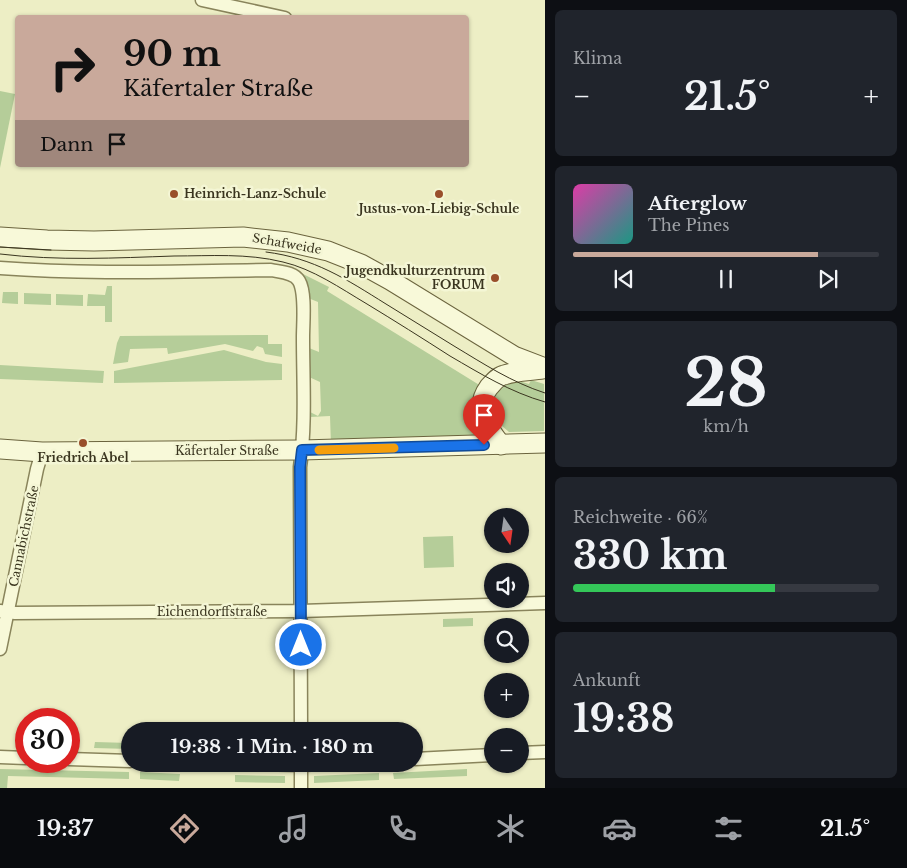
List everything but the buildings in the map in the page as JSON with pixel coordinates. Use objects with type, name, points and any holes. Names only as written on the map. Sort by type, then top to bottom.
[{"type":"main road","name":"Schafweide","points":[[0,236],[94,241],[243,237],[281,240],[328,251],[361,264],[514,356],[544,368]]},
{"type":"main road","points":[[501,444],[487,427],[484,418],[482,408],[487,390],[502,375],[544,368]]},
{"type":"main road","name":"Käfertaler Straße","points":[[0,449],[42,452],[302,450],[544,443]]},
{"type":"street","points":[[202,0],[271,15]]},
{"type":"street","points":[[0,268],[52,272],[271,270],[289,273],[298,279],[302,292],[304,439],[300,467],[301,722]]},
{"type":"street","name":"Cannabichstraße","points":[[0,649],[4,612],[42,452]]},
{"type":"street","name":"Eichendorffstraße","points":[[4,612],[301,611],[544,602]]},
{"type":"street","points":[[529,753],[544,752]]},
{"type":"street","points":[[423,759],[484,755]]},
{"type":"street","points":[[0,757],[15,758]]},
{"type":"street","points":[[80,759],[121,761]]},
{"type":"street","points":[[300,772],[301,788]]},
{"type":"green space","points":[[0,91],[15,94],[0,168]]},
{"type":"green space","points":[[303,274],[329,287],[327,291],[481,386],[476,424],[486,439],[331,445],[330,416],[310,417],[310,412],[318,416],[321,411],[320,382],[309,377],[309,348],[319,352],[318,302],[308,298]]},
{"type":"green space","points":[[107,286],[112,286],[112,322],[105,322],[105,306],[87,306],[88,294],[105,295]]},
{"type":"green space","points":[[3,292],[18,292],[18,304],[2,303]]},
{"type":"green space","points":[[24,293],[51,294],[51,305],[24,304]]},
{"type":"green space","points":[[56,294],[83,295],[83,306],[56,305]]},
{"type":"green space","points":[[268,335],[268,344],[282,344],[282,357],[265,354],[263,348],[257,346],[253,351],[225,344],[168,354],[167,348],[130,349],[128,362],[113,364],[120,336]]},
{"type":"green space","points":[[224,350],[266,362],[282,364],[282,380],[114,383],[114,371]]},
{"type":"green space","points":[[0,365],[104,371],[103,383],[0,379]]},
{"type":"green space","points":[[531,380],[544,384],[544,431],[509,432],[495,420],[493,402],[499,389],[509,383],[519,381],[529,384]]},
{"type":"green space","points":[[453,536],[454,567],[424,568],[423,537]]},
{"type":"green space","points":[[473,618],[473,626],[443,627],[443,619]]},
{"type":"green space","points":[[95,742],[121,743],[121,749],[94,748]]},
{"type":"green space","points":[[0,769],[15,769],[15,773],[80,773],[80,771],[129,772],[129,779],[8,776],[7,788],[0,788]]},
{"type":"green space","points":[[467,769],[467,776],[394,779],[393,773]]},
{"type":"green space","points":[[140,772],[180,774],[179,781],[140,779]]},
{"type":"green space","points":[[379,773],[379,780],[314,783],[314,776]]},
{"type":"green space","points":[[235,775],[285,776],[285,783],[235,782]]},
{"type":"tram line","points":[[0,247],[51,250]]},
{"type":"tram line","points":[[266,252],[299,259],[329,271],[498,372],[521,384],[545,393]]},
{"type":"tram line","points":[[0,254],[65,258],[228,256],[256,257],[283,262],[305,269],[326,280],[496,382],[545,402]]},
{"type":"slow traffic","points":[[319,450],[394,448]]},
{"type":"place","name":"Heinrich-Lanz-Schule","points":[[174,194]]},
{"type":"place","name":"Justus-von-Liebig-Schule","points":[[439,194]]},
{"type":"place","name":"Jugendkulturzentrum FORUM","points":[[495,278]]},
{"type":"place","name":"Friedrich Abel","points":[[83,443]]},
{"type":"route","points":[[301,645],[300,467],[302,450],[484,445]]}]
